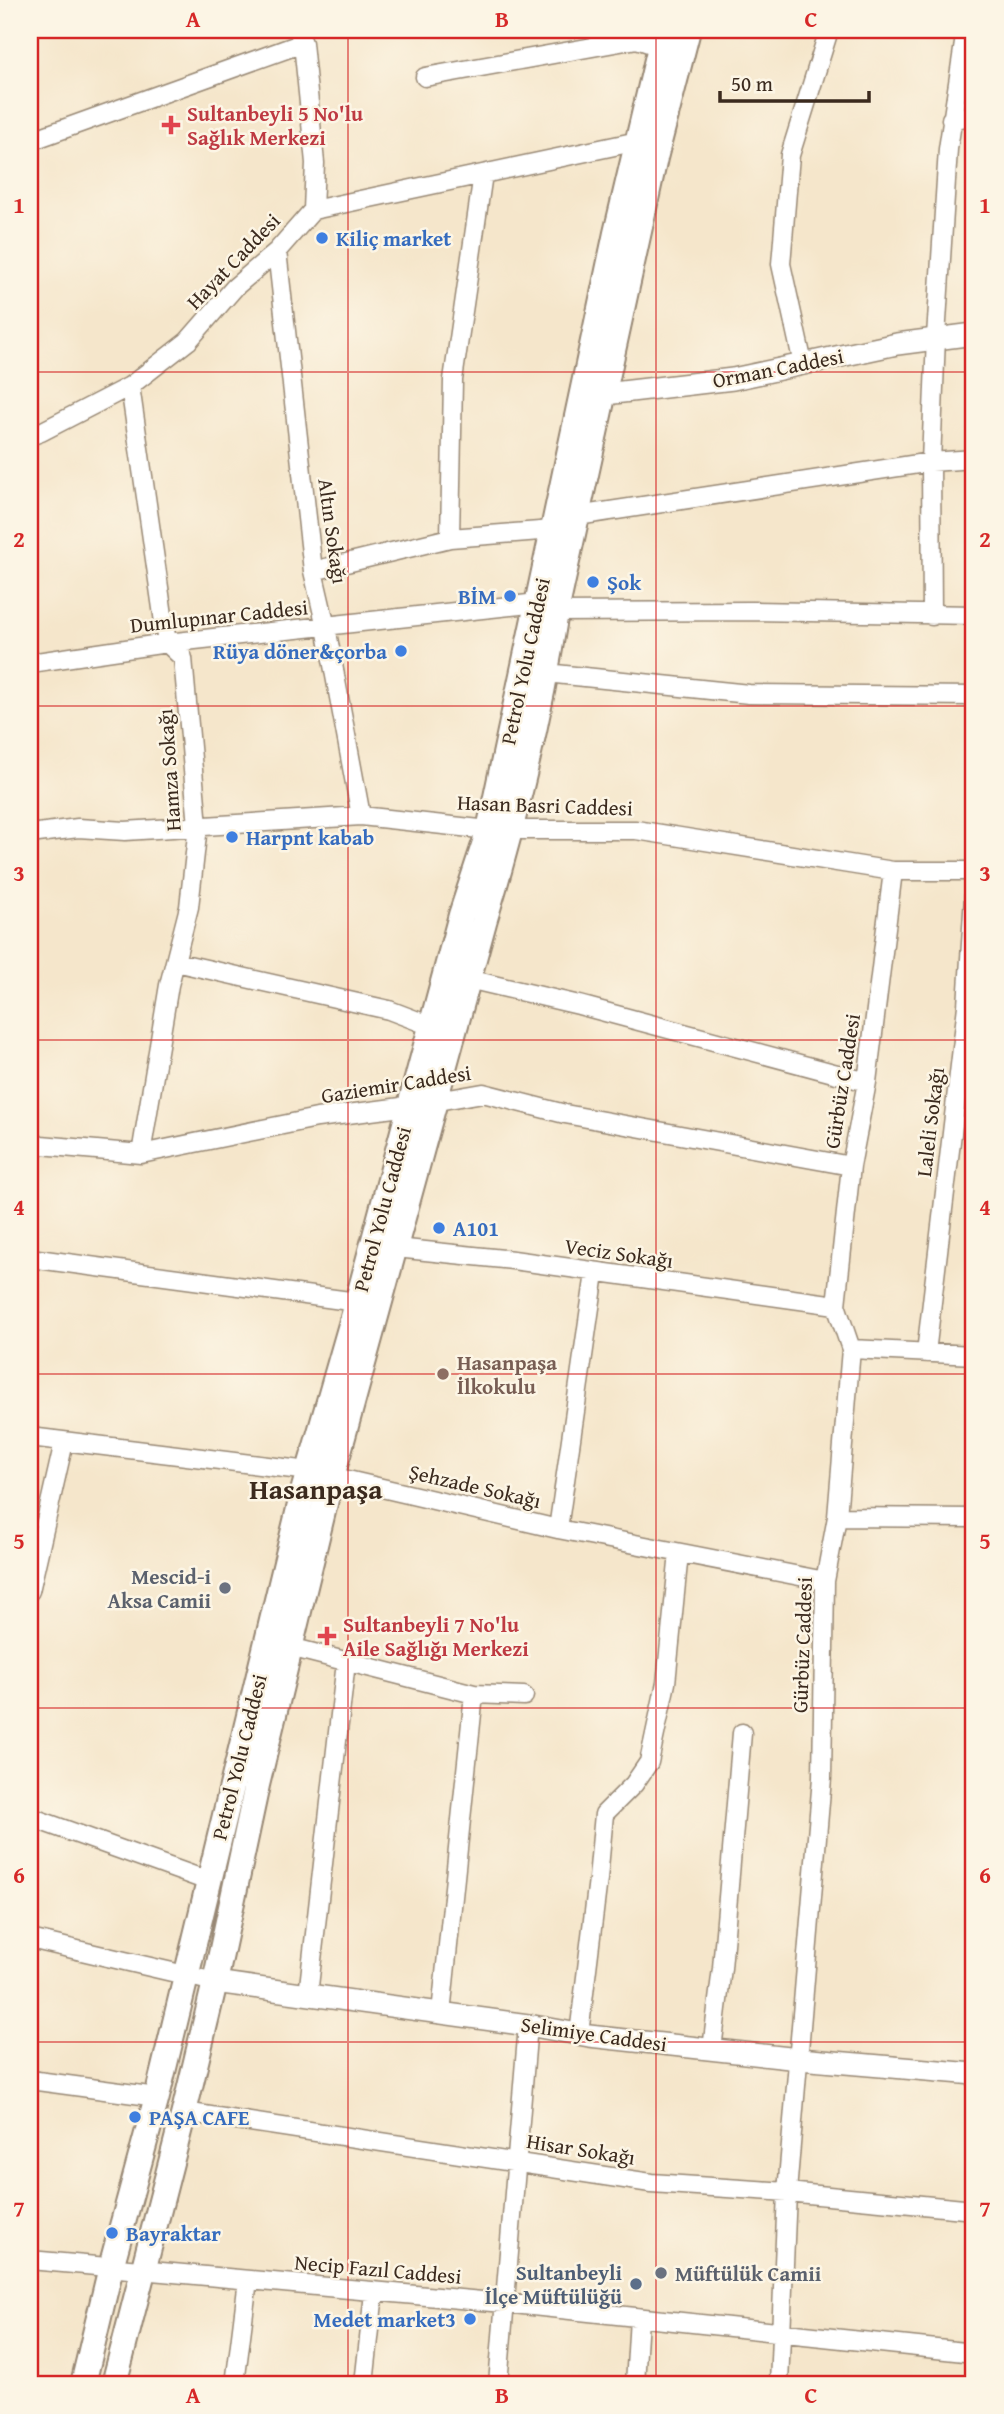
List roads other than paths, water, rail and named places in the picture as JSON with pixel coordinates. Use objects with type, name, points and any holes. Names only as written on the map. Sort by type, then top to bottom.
[{"type":"main road","name":"Petrol Yolu Caddesi","points":[[114,2384],[215,1982],[254,1798],[290,1647],[321,1474],[357,1302],[461,915],[500,830],[547,673],[543,613],[577,516],[655,158],[688,30]]},
{"type":"main road","name":"Petrol Yolu Caddesi","points":[[83,2384],[157,2097],[208,1881],[321,1474],[396,1248],[468,979],[543,613],[553,530],[580,398],[662,38]]},
{"type":"street","points":[[803,364],[781,264],[790,155],[829,30]]},
{"type":"street","points":[[932,616],[931,462],[936,337],[951,120],[966,30]]},
{"type":"street","points":[[30,141],[300,36],[315,163],[313,210],[638,141]]},
{"type":"street","points":[[425,78],[637,39],[662,38]]},
{"type":"street","points":[[951,120],[974,116]]},
{"type":"street","points":[[450,538],[453,380],[482,174]]},
{"type":"street","name":"Hayat Caddesi","points":[[30,436],[130,386],[188,341],[235,287],[277,251],[313,210]]},
{"type":"street","name":"Altın Sokağı","points":[[277,251],[313,571],[361,816]]},
{"type":"street","name":"Orman Caddesi","points":[[580,398],[733,379],[936,337],[974,334]]},
{"type":"street","name":"Hamza Sokağı","points":[[130,386],[167,643],[183,658],[198,826],[188,907],[174,962],[154,1066],[141,1154]]},
{"type":"street","points":[[577,516],[931,462],[974,459]]},
{"type":"street","points":[[313,571],[450,538],[553,530]]},
{"type":"street","name":"Dumlupınar Caddesi","points":[[30,663],[167,643],[326,627],[543,613],[752,611],[974,615]]},
{"type":"street","points":[[547,673],[749,694],[974,696]]},
{"type":"street","name":"Hasan Basri Caddesi","points":[[30,834],[78,828],[125,831],[361,816],[500,830],[636,830],[892,871],[974,871]]},
{"type":"street","name":"Gürbüz Caddesi","points":[[779,2384],[788,2192],[822,1778],[825,1581],[837,1517],[851,1349],[836,1305],[851,1166],[867,1082],[892,871]]},
{"type":"street","name":"Laleli Sokağı","points":[[926,1353],[967,1006],[974,897]]},
{"type":"street","points":[[174,962],[389,1010],[430,1026]]},
{"type":"street","points":[[468,979],[579,1005],[867,1082]]},
{"type":"street","name":"Gaziemir Caddesi","points":[[30,1141],[141,1154],[317,1118],[483,1093],[565,1114],[851,1166]]},
{"type":"street","name":"Veciz Sokağı","points":[[396,1248],[513,1260],[836,1305]]},
{"type":"street","points":[[30,1258],[357,1302]]},
{"type":"street","points":[[558,1529],[595,1273]]},
{"type":"street","points":[[851,1349],[974,1355]]},
{"type":"street","name":"Şehzade Sokağı","points":[[30,1437],[321,1474],[558,1529],[825,1581]]},
{"type":"street","points":[[30,1591],[64,1442]]},
{"type":"street","points":[[837,1517],[974,1518]]},
{"type":"street","points":[[579,2034],[604,1814],[634,1784],[649,1762],[666,1683],[679,1553]]},
{"type":"street","points":[[290,1647],[474,1694],[524,1696]]},
{"type":"street","points":[[308,1994],[346,1662]]},
{"type":"street","points":[[441,2013],[474,1694]]},
{"type":"street","points":[[712,2049],[722,1968],[742,1733]]},
{"type":"street","points":[[30,1817],[208,1881]]},
{"type":"street","points":[[30,1939],[215,1982]]},
{"type":"street","name":"Selimiye Caddesi","points":[[215,1982],[579,2034],[799,2059],[974,2074]]},
{"type":"street","points":[[498,2384],[528,2025]]},
{"type":"street","points":[[30,2080],[157,2097]]},
{"type":"street","name":"Hisar Sokağı","points":[[184,2112],[651,2183],[788,2192],[974,2210]]},
{"type":"street","name":"Necip Fazıl Caddesi","points":[[30,2260],[504,2303],[974,2353]]},
{"type":"street","points":[[235,2384],[248,2280]]},
{"type":"street","points":[[364,2384],[373,2292]]},
{"type":"street","points":[[635,2384],[639,2318]]},
{"type":"place","name":"Sultanbeyli 5 No'lu Sağlık Merkezi","points":[[171,125]]},
{"type":"place","name":"Kiliç market","points":[[322,238]]},
{"type":"place","name":"Şok","points":[[593,582]]},
{"type":"place","name":"BİM","points":[[510,596]]},
{"type":"place","name":"Rüya döner&çorba","points":[[401,651]]},
{"type":"place","name":"Harpnt kabab","points":[[232,837]]},
{"type":"place","name":"A101","points":[[439,1228]]},
{"type":"place","name":"Hasanpaşa İlkokulu","points":[[443,1374]]},
{"type":"place","name":"Mescid-i Aksa Camii","points":[[225,1588]]},
{"type":"place","name":"Sultanbeyli 7 No'lu Aile Sağlığı Merkezi","points":[[327,1636]]},
{"type":"place","name":"PAŞA CAFE","points":[[135,2117]]},
{"type":"place","name":"Bayraktar","points":[[112,2233]]},
{"type":"place","name":"Müftülük Camii","points":[[661,2273]]},
{"type":"place","name":"Sultanbeyli İlçe Müftülüğü","points":[[636,2284]]},
{"type":"place","name":"Medet market3","points":[[470,2319]]},
{"type":"district","name":"Hasanpaşa","points":[[316,1488]]}]
